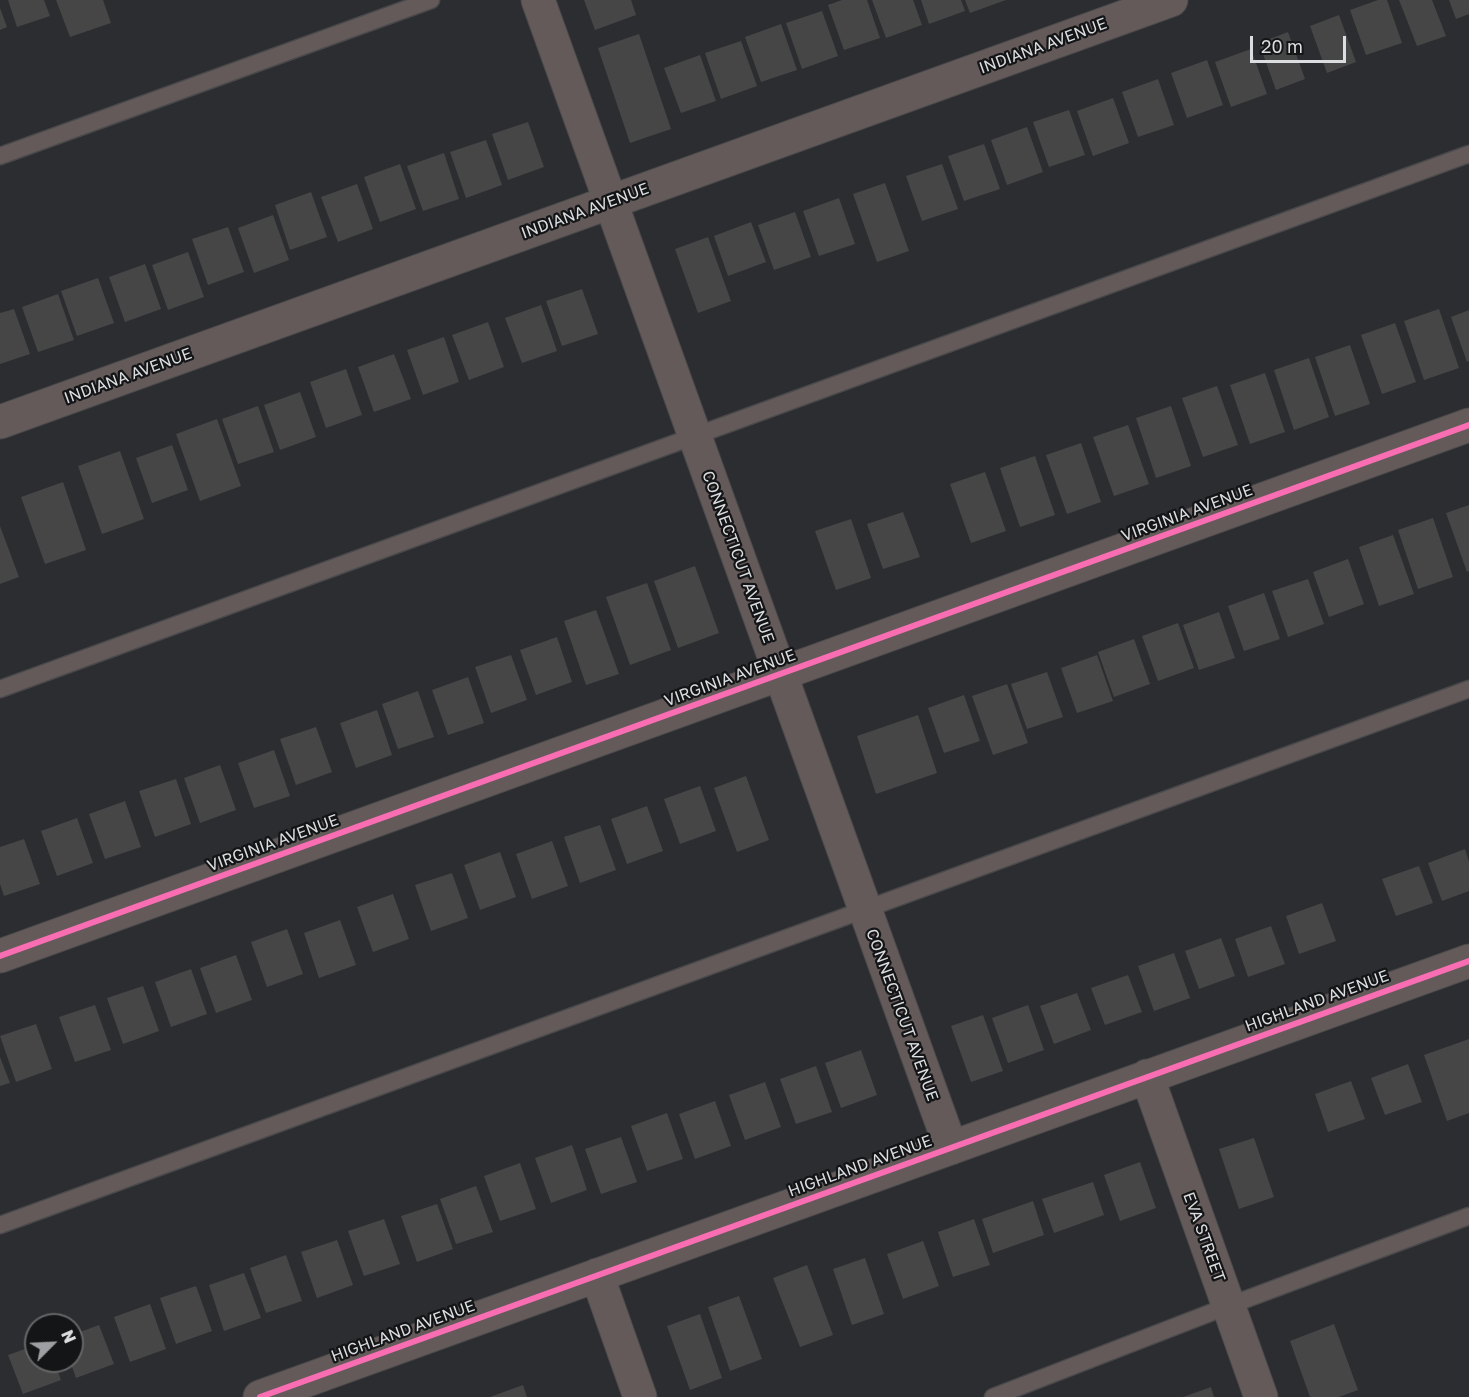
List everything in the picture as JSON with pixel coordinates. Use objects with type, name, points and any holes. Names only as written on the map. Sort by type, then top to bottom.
[{"type":"street","name":"CONNECTICUT AVENUE","points":[[538,0],[951,1148]]},
{"type":"street","name":"INDIANA AVENUE","points":[[0,422],[1171,0]]},
{"type":"street","name":"VIRGINIA AVENUE","points":[[0,956],[1469,425]]},
{"type":"street","name":"HIGHLAND AVENUE","points":[[260,1397],[1469,961]]},
{"type":"street","name":"EVA STREET","points":[[1147,1076],[1261,1397]]},
{"type":"street","points":[[597,1275],[640,1397]]},
{"type":"lane","points":[[0,156],[431,0]]},
{"type":"lane","points":[[0,689],[1469,154]]},
{"type":"lane","points":[[0,1224],[1469,689]]},
{"type":"lane","points":[[993,1397],[1469,1216]]},
{"type":"building","points":[[8,0],[44,0],[50,16],[17,27]]},
{"type":"building","points":[[56,0],[103,0],[111,23],[70,37]]},
{"type":"building","points":[[584,0],[631,0],[636,15],[595,30]]},
{"type":"building","points":[[842,0],[867,0],[880,38],[844,50],[828,5]]},
{"type":"building","points":[[872,0],[913,0],[922,25],[886,38]]},
{"type":"building","points":[[921,0],[961,0],[965,11],[929,24]]},
{"type":"building","points":[[965,0],[1006,0],[970,13]]},
{"type":"building","points":[[1378,0],[1387,0],[1402,43],[1366,55],[1350,10]]},
{"type":"building","points":[[1399,0],[1432,0],[1446,36],[1417,46]]},
{"type":"building","points":[[1449,0],[1469,0],[1469,14],[1456,19]]},
{"type":"building","points":[[0,8],[7,27],[0,30]]},
{"type":"building","points":[[822,11],[838,56],[802,69],[786,23]]},
{"type":"building","points":[[1339,15],[1356,62],[1327,73],[1310,26]]},
{"type":"building","points":[[781,24],[797,70],[761,82],[745,37]]},
{"type":"building","points":[[1288,32],[1305,79],[1276,90],[1259,43]]},
{"type":"building","points":[[639,34],[671,129],[630,143],[598,48]]},
{"type":"building","points":[[741,41],[757,86],[721,99],[705,53]]},
{"type":"building","points":[[1251,49],[1267,94],[1231,107],[1215,62]]},
{"type":"building","points":[[700,55],[716,101],[681,113],[664,68]]},
{"type":"building","points":[[1207,60],[1223,105],[1187,118],[1171,73]]},
{"type":"building","points":[[1158,79],[1174,125],[1138,137],[1122,92]]},
{"type":"building","points":[[1113,98],[1129,143],[1093,156],[1077,111]]},
{"type":"building","points":[[1069,110],[1085,155],[1049,167],[1033,122]]},
{"type":"building","points":[[528,122],[544,167],[508,180],[492,134]]},
{"type":"building","points":[[1027,127],[1043,172],[1007,185],[991,140]]},
{"type":"building","points":[[486,140],[502,185],[466,198],[450,152]]},
{"type":"building","points":[[984,144],[1000,189],[964,201],[948,156]]},
{"type":"building","points":[[444,153],[459,199],[423,211],[407,166]]},
{"type":"building","points":[[400,164],[416,209],[380,222],[364,177]]},
{"type":"building","points":[[942,164],[958,209],[922,221],[906,176]]},
{"type":"building","points":[[885,183],[909,251],[877,262],[853,194]]},
{"type":"building","points":[[357,184],[373,229],[338,242],[321,197]]},
{"type":"building","points":[[311,192],[327,237],[290,250],[275,205]]},
{"type":"building","points":[[839,198],[855,244],[819,256],[803,211]]},
{"type":"building","points":[[795,212],[811,257],[774,270],[758,225]]},
{"type":"building","points":[[273,215],[289,260],[254,273],[238,228]]},
{"type":"building","points":[[751,222],[766,262],[728,276],[714,236]]},
{"type":"building","points":[[228,227],[244,272],[208,285],[192,239]]},
{"type":"building","points":[[708,237],[731,301],[698,313],[675,249]]},
{"type":"building","points":[[188,252],[204,297],[168,310],[152,265]]},
{"type":"building","points":[[145,264],[161,309],[125,322],[109,277]]},
{"type":"building","points":[[98,278],[114,323],[77,336],[61,291]]},
{"type":"building","points":[[582,289],[598,334],[562,346],[546,301]]},
{"type":"building","points":[[58,294],[74,340],[38,352],[22,307]]},
{"type":"building","points":[[541,305],[557,351],[522,363],[505,318]]},
{"type":"building","points":[[14,309],[30,354],[0,364],[0,313]]},
{"type":"building","points":[[1439,309],[1459,368],[1424,380],[1404,321]]},
{"type":"building","points":[[1469,310],[1469,361],[1467,362],[1451,317]]},
{"type":"building","points":[[488,322],[504,367],[469,380],[452,335]]},
{"type":"building","points":[[1395,323],[1416,382],[1382,394],[1361,335]]},
{"type":"building","points":[[444,337],[459,382],[423,395],[407,350]]},
{"type":"building","points":[[1350,345],[1370,404],[1335,416],[1315,357]]},
{"type":"building","points":[[394,354],[411,399],[374,412],[358,367]]},
{"type":"building","points":[[1309,358],[1329,417],[1294,430],[1274,370]]},
{"type":"building","points":[[346,369],[362,415],[326,428],[310,382]]},
{"type":"building","points":[[1265,373],[1285,432],[1250,444],[1230,385]]},
{"type":"building","points":[[1217,386],[1238,445],[1203,457],[1182,398]]},
{"type":"building","points":[[300,392],[316,437],[280,450],[264,405]]},
{"type":"building","points":[[258,406],[274,452],[238,464],[222,419]]},
{"type":"building","points":[[1171,406],[1191,466],[1156,478],[1136,418]]},
{"type":"building","points":[[217,419],[241,486],[200,501],[176,434]]},
{"type":"building","points":[[1128,425],[1149,484],[1114,496],[1093,437]]},
{"type":"building","points":[[1081,443],[1101,502],[1067,514],[1046,455]]},
{"type":"building","points":[[172,445],[188,490],[152,503],[136,458]]},
{"type":"building","points":[[120,451],[144,519],[102,534],[78,466]]},
{"type":"building","points":[[1035,456],[1055,515],[1020,527],[1000,468]]},
{"type":"building","points":[[985,472],[1006,531],[971,543],[950,484]]},
{"type":"building","points":[[63,482],[86,550],[45,564],[21,497]]},
{"type":"building","points":[[1469,505],[1469,571],[1467,572],[1446,513]]},
{"type":"building","points":[[903,512],[920,557],[883,569],[867,524]]},
{"type":"building","points":[[1433,518],[1453,577],[1418,589],[1398,530]]},
{"type":"building","points":[[851,519],[871,578],[836,590],[815,531]]},
{"type":"building","points":[[0,526],[19,577],[0,584]]},
{"type":"building","points":[[1393,535],[1414,594],[1379,606],[1359,547]]},
{"type":"building","points":[[1348,559],[1364,604],[1329,617],[1313,572]]},
{"type":"building","points":[[695,566],[719,633],[678,648],[654,581]]},
{"type":"building","points":[[1308,579],[1324,624],[1288,637],[1272,591]]},
{"type":"building","points":[[647,583],[671,650],[630,665],[606,597]]},
{"type":"building","points":[[1264,593],[1280,639],[1244,651],[1228,606]]},
{"type":"building","points":[[596,610],[619,674],[586,685],[564,621]]},
{"type":"building","points":[[1219,612],[1235,658],[1199,670],[1183,625]]},
{"type":"building","points":[[1178,623],[1194,668],[1158,681],[1142,636]]},
{"type":"building","points":[[557,637],[572,682],[536,695],[520,650]]},
{"type":"building","points":[[1134,639],[1150,684],[1114,697],[1098,652]]},
{"type":"building","points":[[511,655],[527,700],[491,713],[475,667]]},
{"type":"building","points":[[1097,655],[1113,701],[1077,713],[1061,668]]},
{"type":"building","points":[[1047,672],[1063,717],[1027,729],[1011,684]]},
{"type":"building","points":[[468,677],[484,723],[448,735],[432,690]]},
{"type":"building","points":[[1007,684],[1028,743],[993,755],[972,696]]},
{"type":"building","points":[[418,691],[434,737],[398,749],[382,704]]},
{"type":"building","points":[[964,695],[980,741],[944,753],[928,708]]},
{"type":"building","points":[[377,710],[392,755],[356,768],[340,723]]},
{"type":"building","points":[[918,715],[937,773],[876,794],[857,736]]},
{"type":"building","points":[[316,727],[332,772],[296,785],[280,739]]},
{"type":"building","points":[[274,750],[290,796],[254,808],[238,763]]},
{"type":"building","points":[[220,765],[236,810],[200,823],[184,778]]},
{"type":"building","points":[[746,776],[769,840],[737,852],[714,788]]},
{"type":"building","points":[[176,779],[191,824],[155,837],[139,791]]},
{"type":"building","points":[[700,786],[716,831],[680,844],[664,799]]},
{"type":"building","points":[[125,801],[141,847],[105,859],[89,814]]},
{"type":"building","points":[[647,806],[663,851],[627,864],[611,819]]},
{"type":"building","points":[[77,818],[93,863],[57,876],[41,831]]},
{"type":"building","points":[[600,825],[616,870],[580,883],[564,837]]},
{"type":"building","points":[[24,839],[40,884],[4,896],[0,884],[0,847]]},
{"type":"building","points":[[552,841],[568,886],[532,899],[516,854]]},
{"type":"building","points":[[1465,849],[1469,862],[1469,891],[1442,901],[1428,863]]},
{"type":"building","points":[[500,852],[516,897],[480,910],[464,865]]},
{"type":"building","points":[[1419,866],[1433,903],[1396,916],[1382,879]]},
{"type":"building","points":[[452,873],[468,918],[431,931],[415,885]]},
{"type":"building","points":[[393,894],[409,939],[373,952],[357,907]]},
{"type":"building","points":[[1322,903],[1336,941],[1299,954],[1286,916]]},
{"type":"building","points":[[340,920],[356,965],[319,978],[304,933]]},
{"type":"building","points":[[1271,926],[1285,964],[1248,977],[1235,939]]},
{"type":"building","points":[[287,929],[303,974],[267,987],[251,942]]},
{"type":"building","points":[[1221,938],[1235,976],[1199,989],[1185,951]]},
{"type":"building","points":[[1174,953],[1190,998],[1154,1011],[1138,966]]},
{"type":"building","points":[[236,955],[252,1000],[216,1013],[200,968]]},
{"type":"building","points":[[191,969],[207,1014],[171,1027],[155,982]]},
{"type":"building","points":[[1128,975],[1142,1012],[1105,1025],[1091,988]]},
{"type":"building","points":[[143,986],[159,1031],[123,1044],[107,998]]},
{"type":"building","points":[[1077,993],[1091,1030],[1054,1044],[1040,1006]]},
{"type":"building","points":[[95,1005],[111,1050],[75,1062],[59,1017]]},
{"type":"building","points":[[1028,1005],[1044,1050],[1008,1063],[992,1018]]},
{"type":"building","points":[[983,1015],[1003,1071],[971,1082],[951,1026]]},
{"type":"building","points":[[36,1024],[52,1069],[16,1082],[0,1036]]},
{"type":"building","points":[[1469,1039],[1469,1113],[1447,1121],[1424,1055]]},
{"type":"building","points":[[861,1050],[877,1095],[841,1108],[825,1063]]},
{"type":"building","points":[[0,1057],[10,1083],[0,1086]]},
{"type":"building","points":[[1408,1064],[1422,1102],[1385,1115],[1371,1078]]},
{"type":"building","points":[[816,1066],[832,1112],[796,1124],[780,1079]]},
{"type":"building","points":[[1351,1081],[1365,1119],[1328,1132],[1315,1094]]},
{"type":"building","points":[[765,1082],[781,1127],[745,1140],[729,1095]]},
{"type":"building","points":[[715,1101],[731,1146],[695,1159],[679,1114]]},
{"type":"building","points":[[667,1113],[683,1159],[647,1171],[631,1126]]},
{"type":"building","points":[[621,1137],[637,1182],[601,1194],[585,1149]]},
{"type":"building","points":[[1254,1138],[1274,1197],[1239,1209],[1219,1149]]},
{"type":"building","points":[[572,1145],[587,1190],[551,1203],[535,1158]]},
{"type":"building","points":[[1140,1162],[1156,1208],[1120,1221],[1104,1175]]},
{"type":"building","points":[[520,1163],[536,1209],[500,1221],[484,1176]]},
{"type":"building","points":[[1093,1182],[1104,1215],[1054,1233],[1042,1199]]},
{"type":"building","points":[[476,1186],[493,1232],[456,1244],[440,1199]]},
{"type":"building","points":[[1033,1201],[1044,1235],[993,1253],[982,1219]]},
{"type":"building","points":[[437,1204],[453,1249],[417,1262],[401,1216]]},
{"type":"building","points":[[384,1219],[400,1264],[364,1276],[348,1231]]},
{"type":"building","points":[[974,1219],[990,1265],[953,1277],[938,1232]]},
{"type":"building","points":[[337,1240],[353,1285],[317,1298],[301,1252]]},
{"type":"building","points":[[923,1241],[939,1286],[903,1299],[887,1254]]},
{"type":"building","points":[[286,1255],[302,1301],[266,1313],[250,1268]]},
{"type":"building","points":[[865,1258],[884,1314],[852,1325],[833,1269]]},
{"type":"building","points":[[807,1265],[833,1335],[800,1347],[773,1278]]},
{"type":"building","points":[[244,1273],[261,1318],[224,1331],[209,1285]]},
{"type":"building","points":[[196,1286],[212,1331],[176,1344],[160,1298]]},
{"type":"building","points":[[739,1296],[762,1359],[730,1371],[708,1307]]},
{"type":"building","points":[[150,1304],[166,1349],[130,1362],[114,1317]]},
{"type":"building","points":[[700,1314],[722,1378],[690,1390],[667,1326]]},
{"type":"building","points":[[1334,1324],[1358,1390],[1339,1397],[1310,1397],[1290,1341]]},
{"type":"building","points":[[99,1325],[114,1364],[76,1378],[74,1373],[84,1373],[84,1331]]},
{"type":"building","points":[[24,1349],[24,1373],[58,1373],[61,1380],[23,1394],[8,1355]]},
{"type":"building","points":[[523,1385],[527,1397],[490,1397]]},
{"type":"building","points":[[1211,1387],[1214,1397],[1183,1397]]},
{"type":"cycle path","points":[[0,956],[1469,425]]},
{"type":"cycle path","points":[[260,1397],[1469,961]]}]
